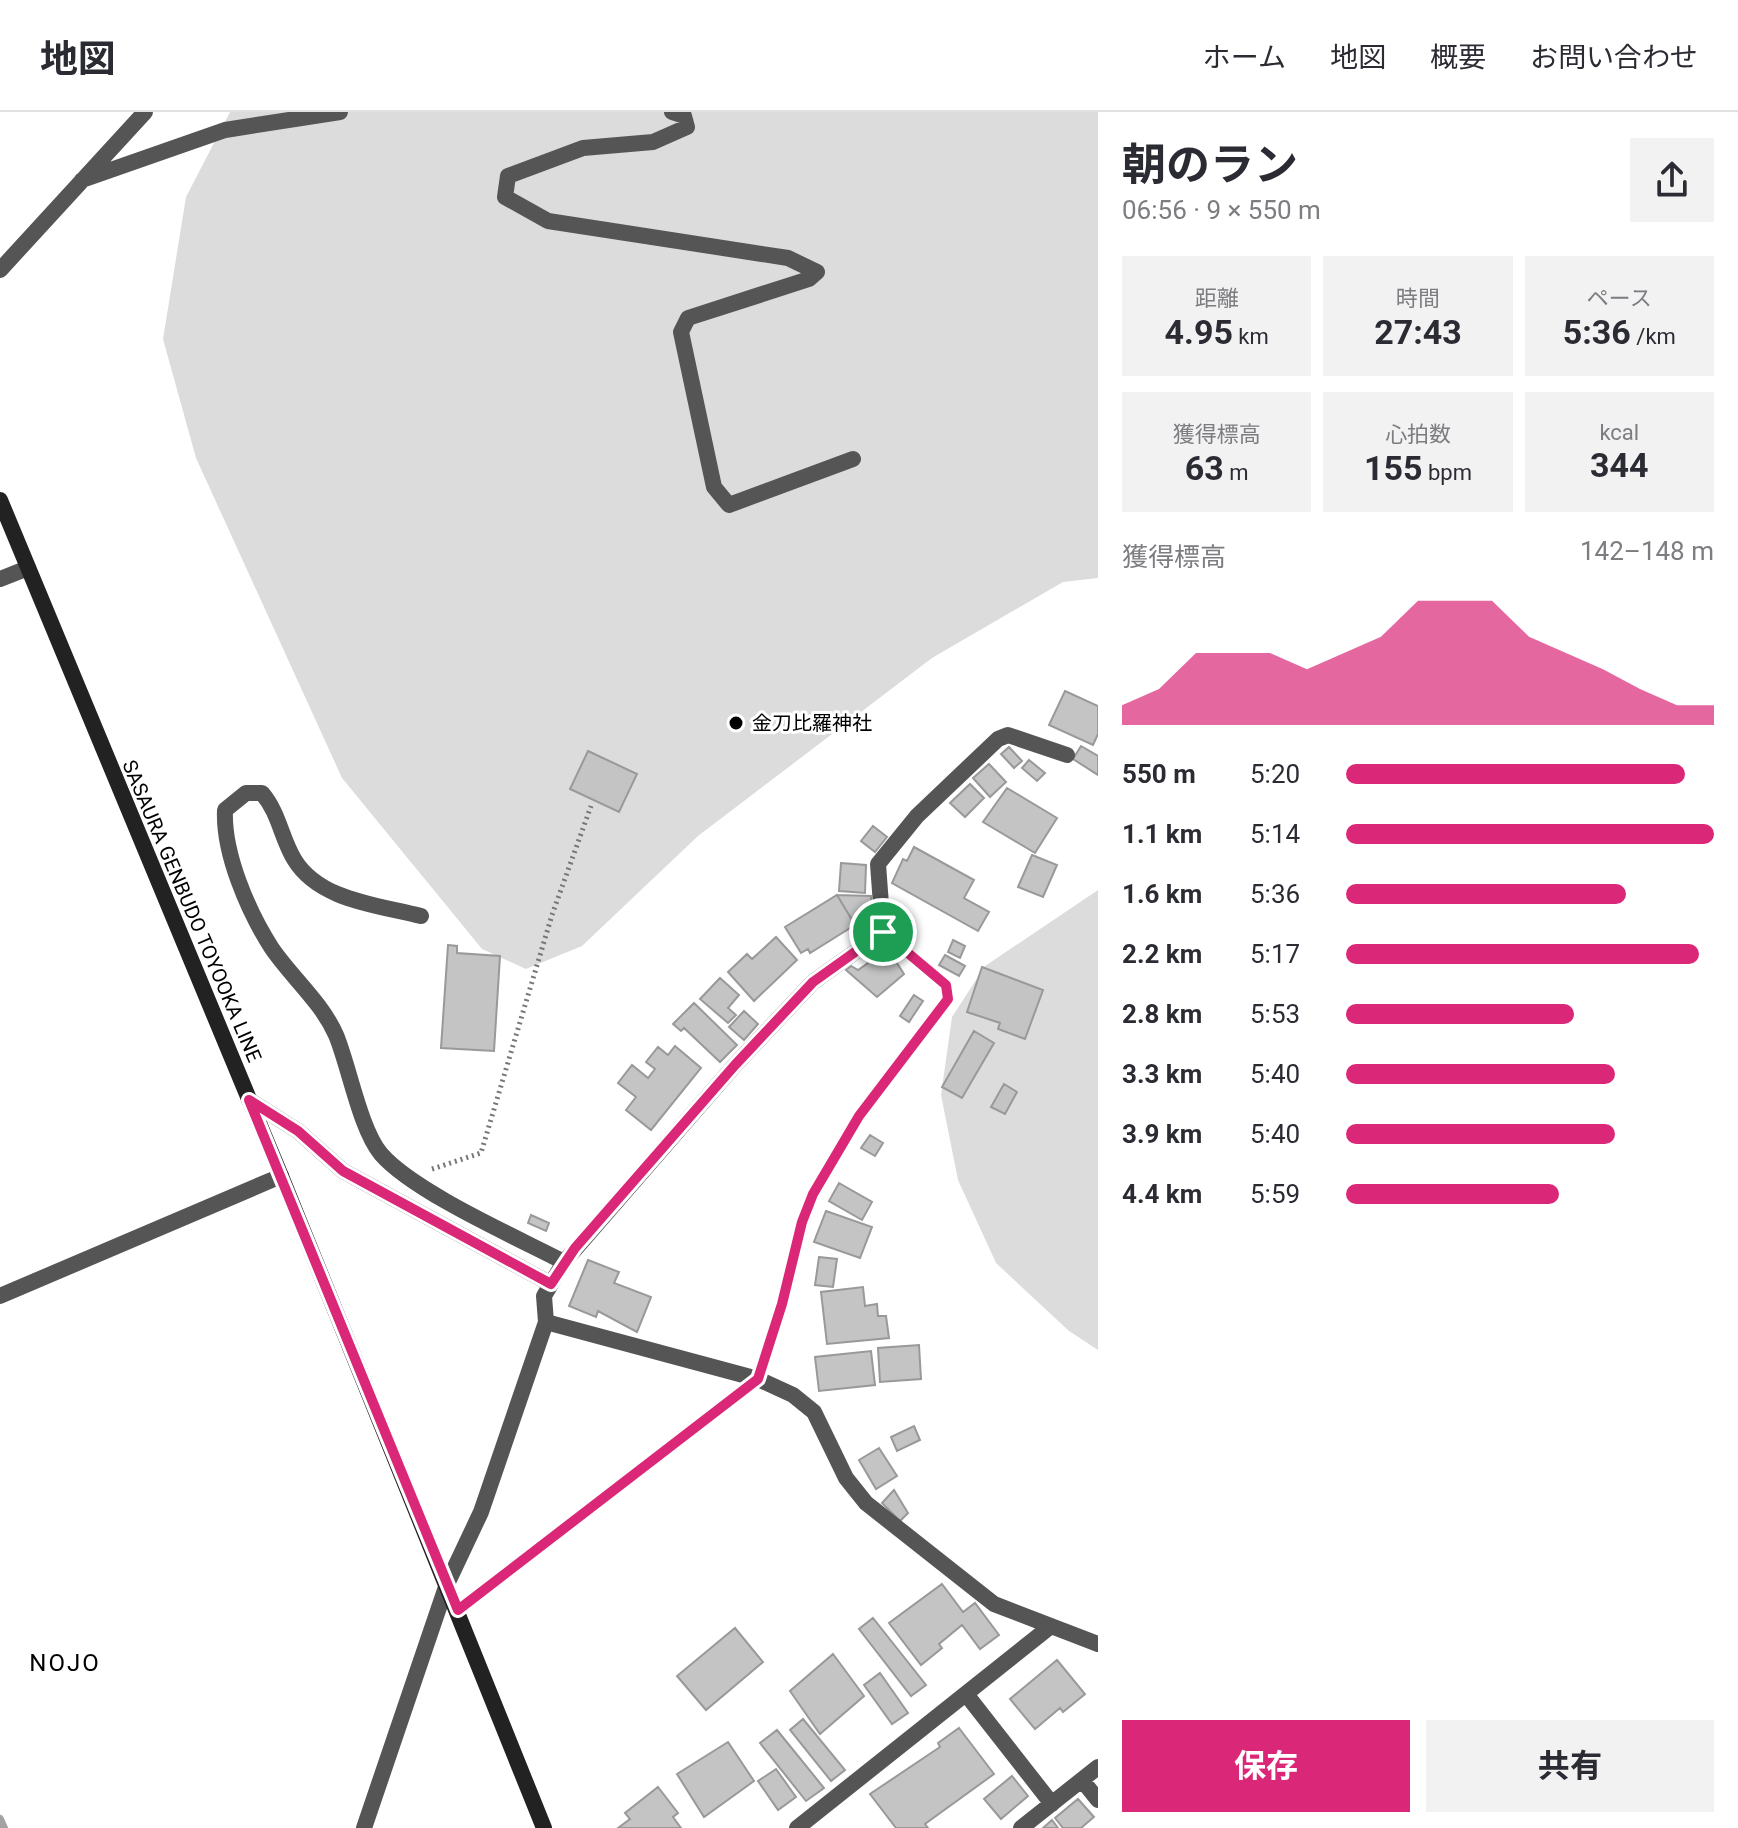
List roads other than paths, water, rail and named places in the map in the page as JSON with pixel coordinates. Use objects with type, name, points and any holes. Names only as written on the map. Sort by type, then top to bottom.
[{"type":"main road","name":"SASAURA GENBUDO TOYOOKA LINE","points":[[0,500],[281,1176],[544,1828]]},
{"type":"street","points":[[0,270],[145,112]]},
{"type":"street","points":[[82,180],[225,130],[340,112]]},
{"type":"street","points":[[672,112],[684,116],[687,127],[653,142],[583,148],[508,176],[505,197],[548,221],[788,258],[817,272],[809,279],[688,318],[681,332],[714,487],[729,505],[853,459]]},
{"type":"street","points":[[0,579],[28,568]]},
{"type":"street","points":[[364,1828],[447,1584],[481,1512],[546,1322],[544,1296],[564,1262],[735,1065],[813,982],[883,932],[878,864],[917,816],[998,739],[1008,735],[1067,755]]},
{"type":"street","points":[[421,916],[333,894],[313,880],[295,861],[275,808],[262,793],[246,793],[225,810],[224,829],[260,926],[272,948],[312,997],[335,1034],[380,1153],[409,1177],[564,1262]]},
{"type":"street","points":[[249,1100],[298,1131],[343,1171],[551,1284]]},
{"type":"street","points":[[0,1296],[281,1176]]},
{"type":"street","points":[[546,1322],[758,1379],[793,1395],[814,1412],[846,1478],[866,1503],[994,1604],[1098,1644]]},
{"type":"street","points":[[797,1828],[1051,1626]]},
{"type":"street","points":[[966,1694],[1052,1804]]},
{"type":"street","points":[[1021,1828],[1098,1767]]},
{"type":"street","points":[[1082,1780],[1098,1800]]},
{"type":"waterway","points":[[0,1819],[4,1828]]},
{"type":"place","name":"金刀比羅神社","points":[[736,723]]},
{"type":"district","name":"NOJO","points":[[65,1663]]}]
